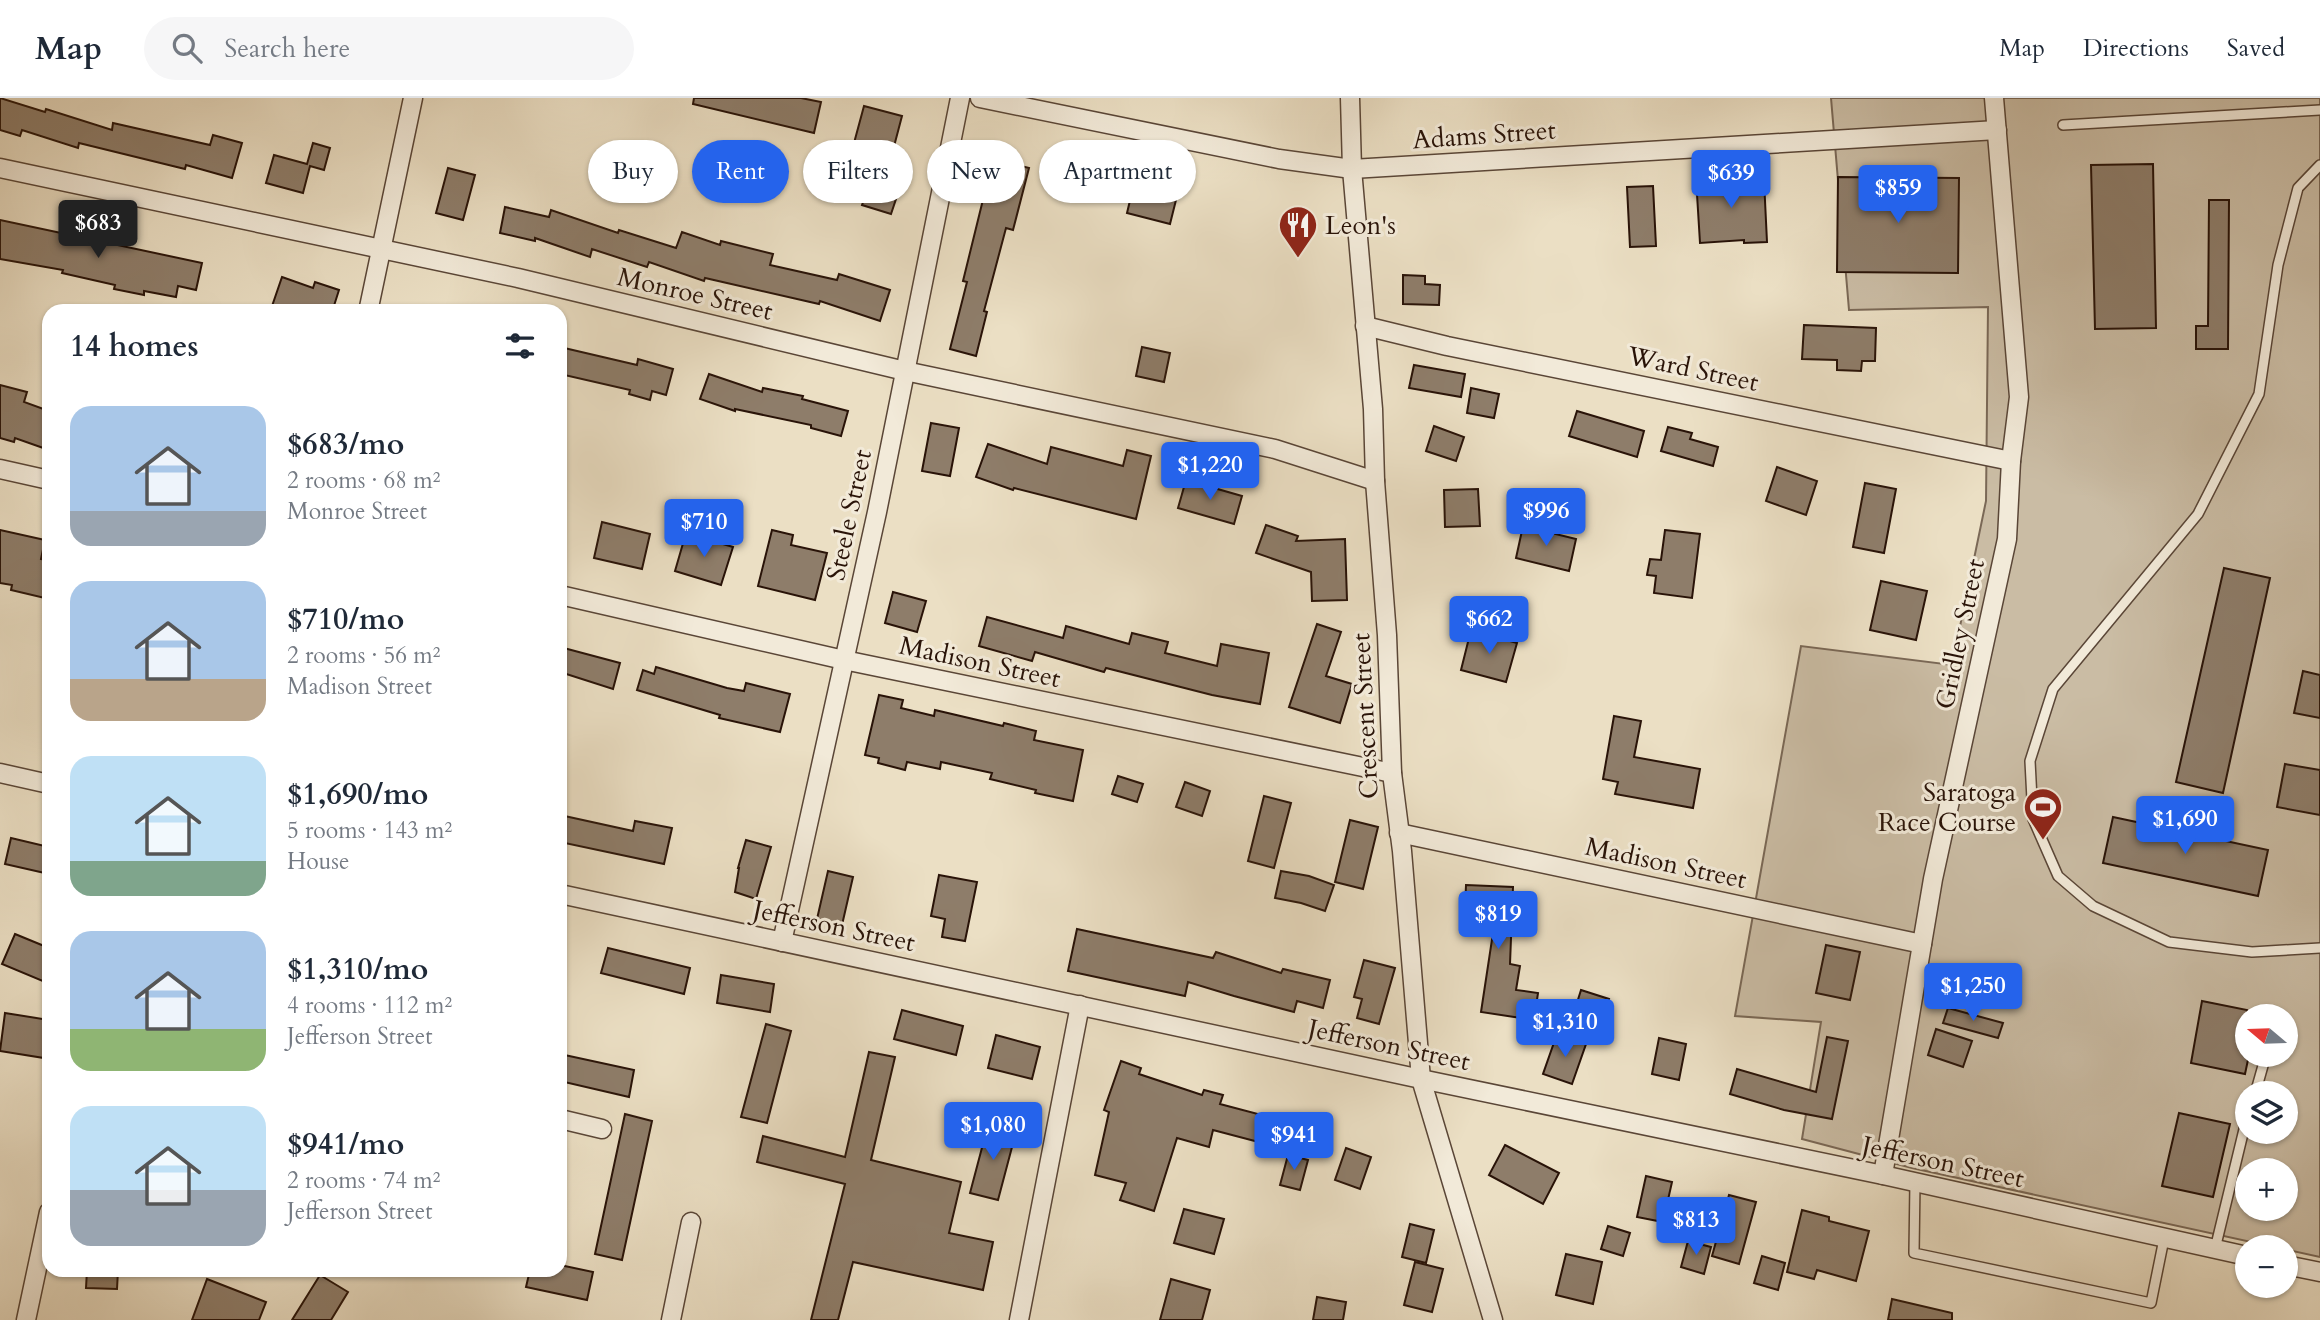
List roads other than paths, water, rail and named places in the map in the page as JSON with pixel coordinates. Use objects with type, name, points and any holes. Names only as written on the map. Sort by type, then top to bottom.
[{"type":"street","points":[[370,304],[413,98]]},
{"type":"street","name":"Steele Street","points":[[782,942],[877,512],[960,98]]},
{"type":"street","name":"Adams Street","points":[[981,98],[1279,159],[1352,169],[1997,130]]},
{"type":"street","name":"Crescent Street","points":[[1350,98],[1352,169],[1373,409],[1375,481],[1387,635],[1392,774],[1421,1079],[1493,1320]]},
{"type":"street","name":"Gridley Street","points":[[1883,1175],[1933,879],[2007,539],[2011,461],[2019,397],[1994,98]]},
{"type":"street","name":"Monroe Street","points":[[0,168],[518,278],[905,371],[1275,449],[1375,481]]},
{"type":"street","name":"Ward Street","points":[[1365,326],[1447,346],[2011,461]]},
{"type":"street","points":[[0,469],[42,478]]},
{"type":"street","name":"Madison Street","points":[[567,597],[844,660],[1392,774]]},
{"type":"street","points":[[0,773],[42,782]]},
{"type":"street","name":"Madison Street","points":[[1399,833],[1922,944]]},
{"type":"street","name":"Jefferson Street","points":[[567,896],[1883,1175],[2235,1254]]},
{"type":"street","points":[[1018,1320],[1080,1005]]},
{"type":"street","points":[[567,1121],[602,1129]]},
{"type":"street","points":[[671,1320],[691,1222]]},
{"type":"street","points":[[26,1320],[42,1245]]},
{"type":"street","points":[[2298,1267],[2320,1272]]},
{"type":"lane","points":[[2063,125],[2320,110]]},
{"type":"lane","points":[[2320,165],[2298,188],[2278,265],[2259,394],[2198,514],[2053,689],[2030,761],[2033,819],[2058,876],[2092,906],[2169,942],[2252,952],[2320,948]]},
{"type":"lane","points":[[2215,1250],[2241,1144]]},
{"type":"lane","points":[[1915,1182],[1914,1253],[2151,1303],[2164,1239]]},
{"type":"place","name":"Leon's","points":[[1298,259]]},
{"type":"place","name":"Saratoga Race Course","points":[[2043,841]]}]
